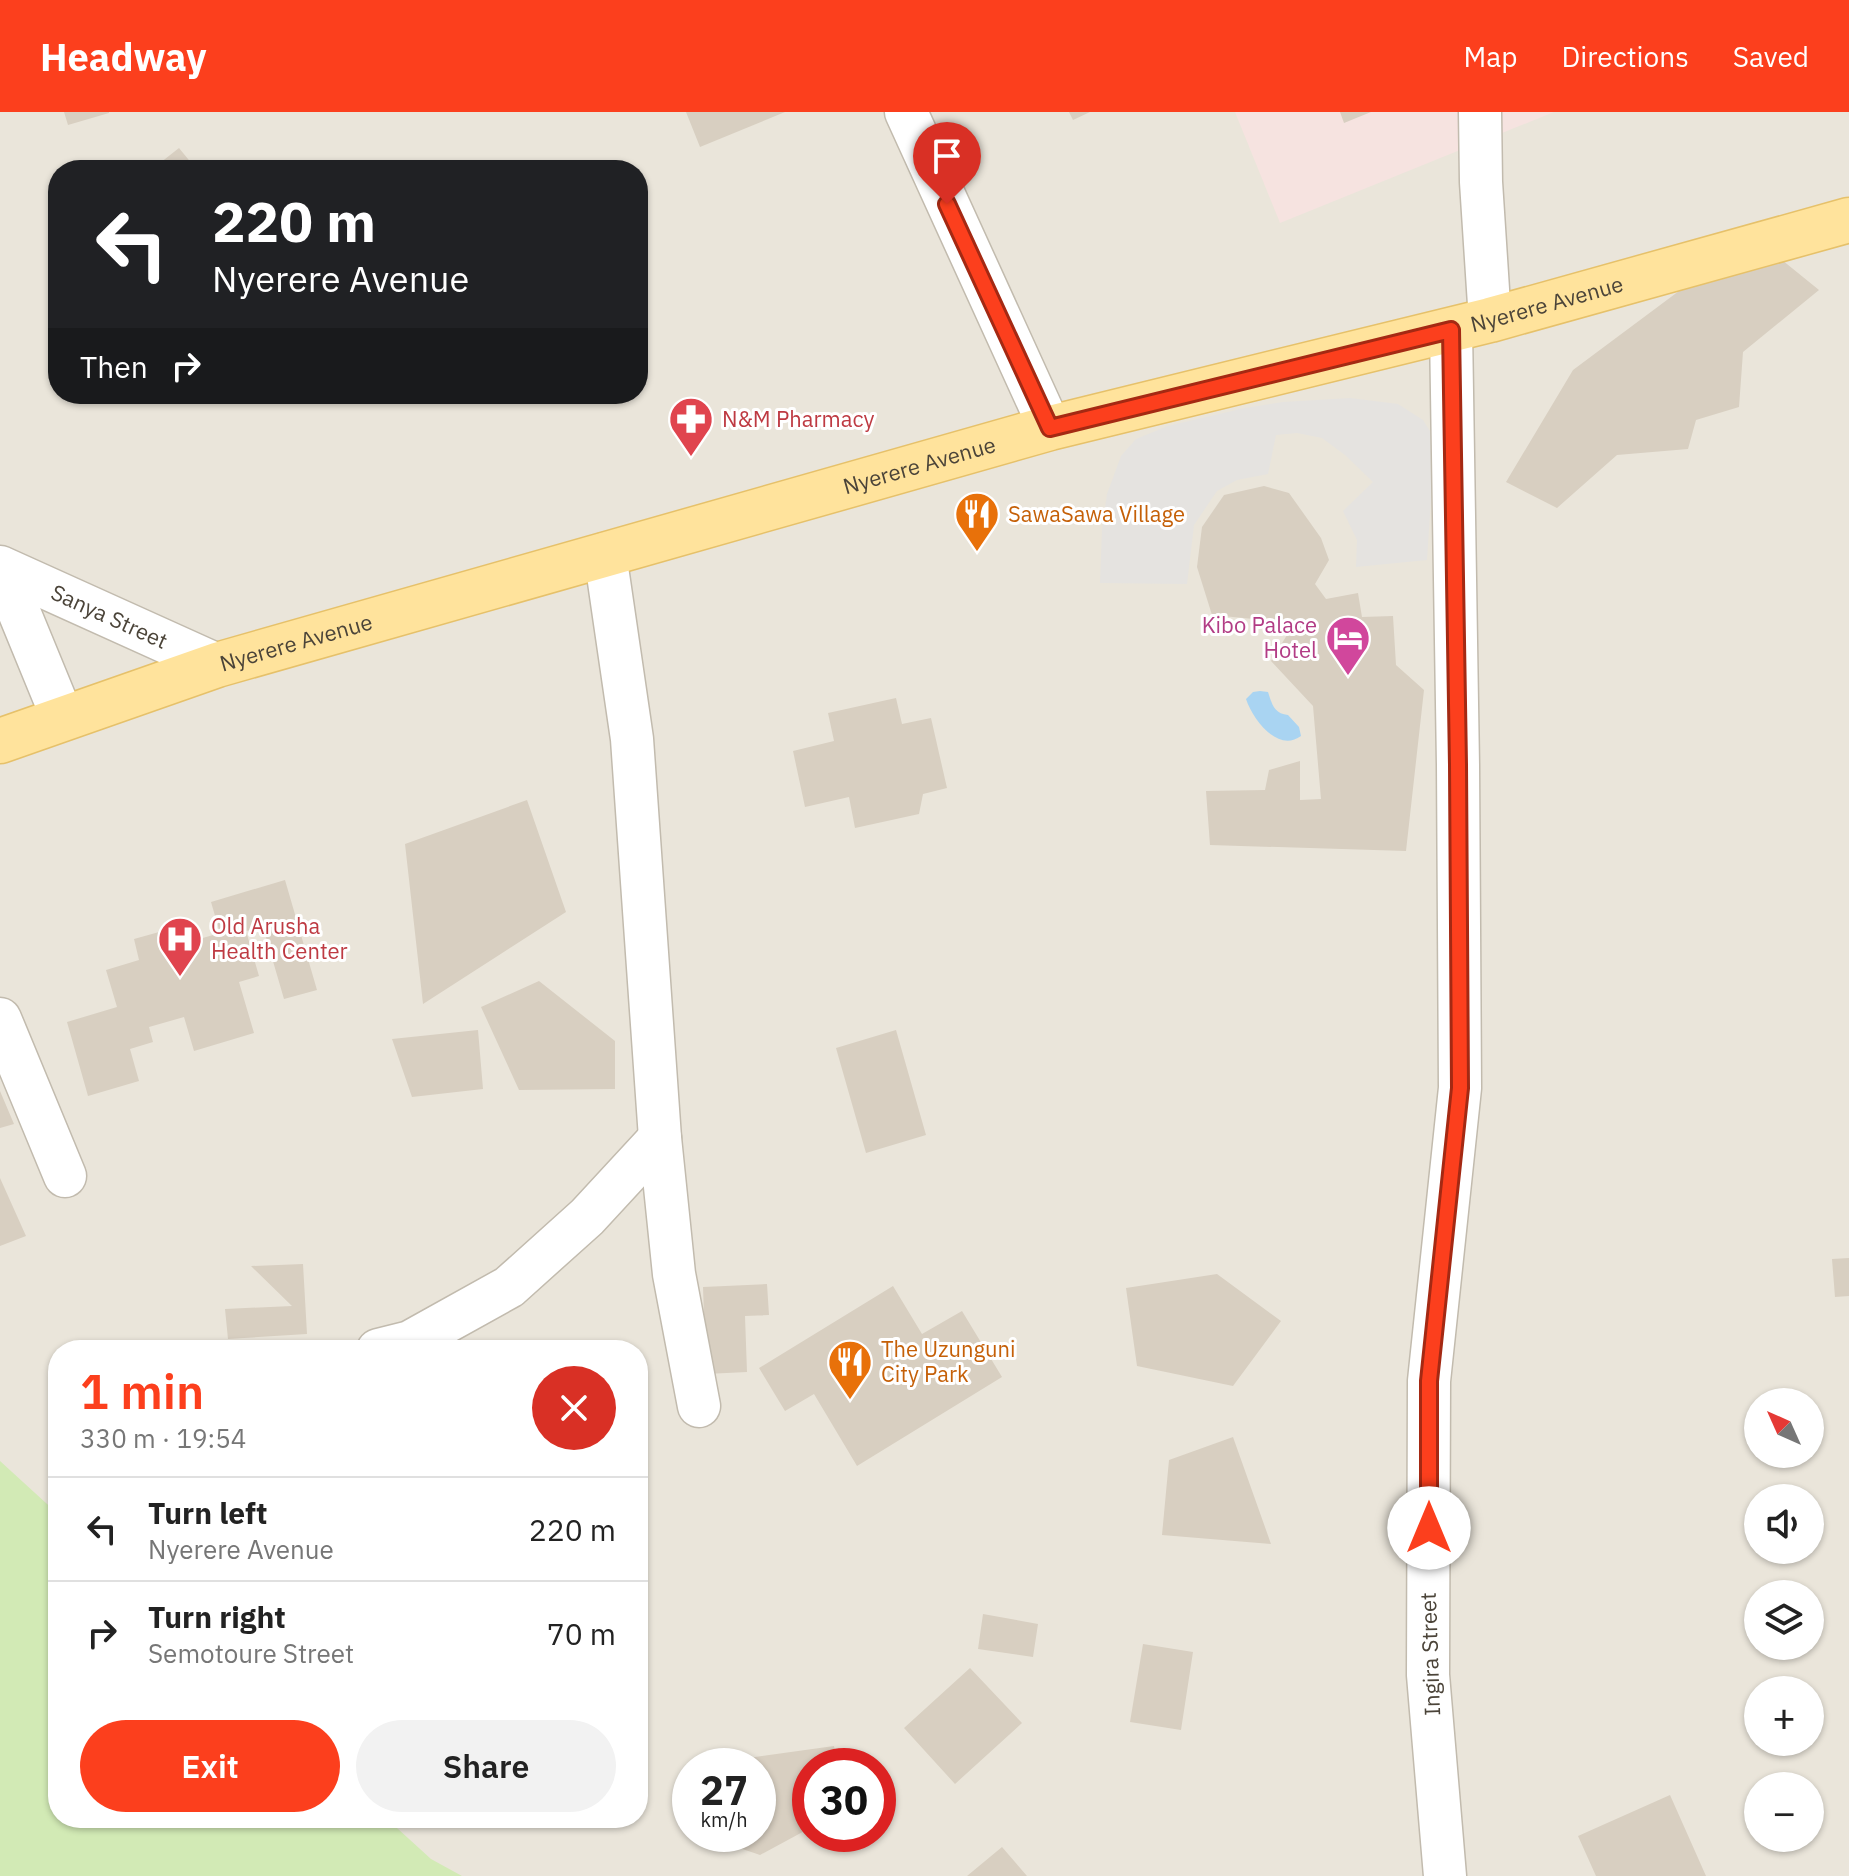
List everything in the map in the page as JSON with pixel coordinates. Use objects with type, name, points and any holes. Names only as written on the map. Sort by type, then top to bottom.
[{"type":"main road","name":"Nyerere Avenue","points":[[0,741],[217,665],[1050,428],[1470,325],[1849,220]]},
{"type":"street","points":[[906,112],[1050,428]]},
{"type":"street","name":"Ingira Street","points":[[1445,1876],[1428,1660],[1429,1381],[1460,1088],[1458,781],[1470,325],[1481,182],[1480,112]]},
{"type":"street","points":[[605,554],[632,739],[660,1138],[674,1274],[699,1406]]},
{"type":"street","points":[[1,568],[63,719]]},
{"type":"street","name":"Sanya Street","points":[[1,568],[217,665]]},
{"type":"street","points":[[0,1019],[65,1176]]},
{"type":"street","points":[[414,1340],[509,1287],[587,1217],[660,1138]]},
{"type":"shaded area","points":[[0,112],[1849,112],[1849,1876],[367,1876],[324,1828],[648,1828],[648,1340],[48,1340],[48,1521],[0,1467]]},
{"type":"shaded area","points":[[1235,112],[1554,112],[1280,223]]},
{"type":"shaded area","points":[[1350,398],[1398,404],[1423,420],[1435,439],[1427,560],[1356,567],[1357,540],[1343,511],[1373,482],[1322,438],[1297,433],[1276,435],[1268,474],[1237,480],[1217,491],[1194,525],[1187,584],[1100,583],[1107,494],[1121,456],[1136,439],[1168,426],[1245,408]]},
{"type":"green space","points":[[0,1461],[48,1505],[48,1828],[397,1828],[431,1859],[462,1876],[0,1876]]},
{"type":"water","points":[[1253,692],[1268,692],[1274,708],[1288,715],[1299,727],[1301,736],[1284,740],[1275,737],[1260,724],[1246,699]]},
{"type":"building","points":[[64,112],[109,112],[109,113],[68,125]]},
{"type":"building","points":[[686,112],[785,112],[700,147]]},
{"type":"building","points":[[1069,112],[1090,112],[1073,120]]},
{"type":"building","points":[[1340,112],[1371,112],[1344,123]]},
{"type":"building","points":[[179,148],[189,160],[164,160]]},
{"type":"building","points":[[1771,251],[1819,290],[1743,352],[1739,407],[1696,420],[1688,449],[1617,455],[1557,508],[1506,482],[1573,370],[1679,291]]},
{"type":"building","name":"Kibo Palace Hotel","points":[[1264,486],[1289,493],[1321,538],[1329,560],[1315,584],[1326,599],[1358,593],[1362,617],[1393,616],[1396,665],[1424,690],[1406,851],[1210,845],[1206,791],[1265,790],[1269,770],[1300,761],[1300,800],[1321,799],[1313,706],[1271,661],[1287,635],[1276,621],[1212,615],[1197,567],[1202,527],[1224,495]]},
{"type":"building","points":[[896,698],[902,724],[931,718],[947,788],[923,794],[919,814],[855,828],[849,797],[805,807],[793,751],[834,741],[828,713]]},
{"type":"building","points":[[527,800],[566,912],[423,1004],[405,844]]},
{"type":"building","points":[[285,880],[317,990],[284,999],[263,927],[246,931],[259,976],[239,982],[254,1033],[194,1051],[184,1017],[149,1027],[153,1042],[130,1049],[139,1081],[88,1096],[67,1022],[117,1007],[106,970],[139,960],[134,939],[177,927],[182,944],[220,933],[211,902]]},
{"type":"building","points":[[539,981],[615,1041],[615,1089],[519,1090],[481,1007]]},
{"type":"building","points":[[478,1030],[483,1089],[412,1097],[392,1039]]},
{"type":"building","points":[[896,1030],[926,1135],[866,1153],[836,1048]]},
{"type":"building","points":[[0,1091],[14,1124],[0,1128]]},
{"type":"building","points":[[0,1178],[26,1236],[0,1246]]},
{"type":"building","points":[[1849,1258],[1849,1296],[1835,1297],[1832,1259]]},
{"type":"building","points":[[303,1264],[307,1334],[228,1339],[225,1309],[292,1306],[251,1266]]},
{"type":"building","points":[[1217,1274],[1281,1321],[1233,1386],[1137,1366],[1126,1288]]},
{"type":"building","points":[[767,1284],[769,1315],[745,1316],[747,1372],[706,1374],[703,1287]]},
{"type":"building","points":[[893,1286],[922,1334],[962,1311],[1002,1377],[857,1466],[814,1394],[785,1411],[759,1368]]},
{"type":"building","points":[[1233,1437],[1271,1544],[1162,1535],[1169,1460]]},
{"type":"building","points":[[983,1614],[1038,1624],[1033,1657],[978,1649]]},
{"type":"building","points":[[1143,1644],[1193,1652],[1181,1730],[1130,1722]]},
{"type":"building","points":[[970,1668],[1022,1723],[955,1784],[904,1728]]},
{"type":"building","points":[[792,1752],[792,1838],[776,1846],[776,1754]]},
{"type":"building","points":[[1670,1795],[1706,1876],[1596,1876],[1578,1836]]},
{"type":"building","points":[[1002,1847],[1027,1876],[967,1876]]},
{"type":"place","name":"N&M Pharmacy","points":[[691,458]]},
{"type":"place","name":"SawaSawa Village","points":[[977,553]]},
{"type":"place","name":"Kibo Palace Hotel","points":[[1348,677]]},
{"type":"place","name":"Old Arusha Health Center","points":[[180,978]]},
{"type":"place","name":"The Uzunguni City Park","points":[[850,1401]]},
{"type":"route","points":[[947,204],[1050,428],[1451,330],[1460,1088],[1429,1381],[1429,1528]]}]
